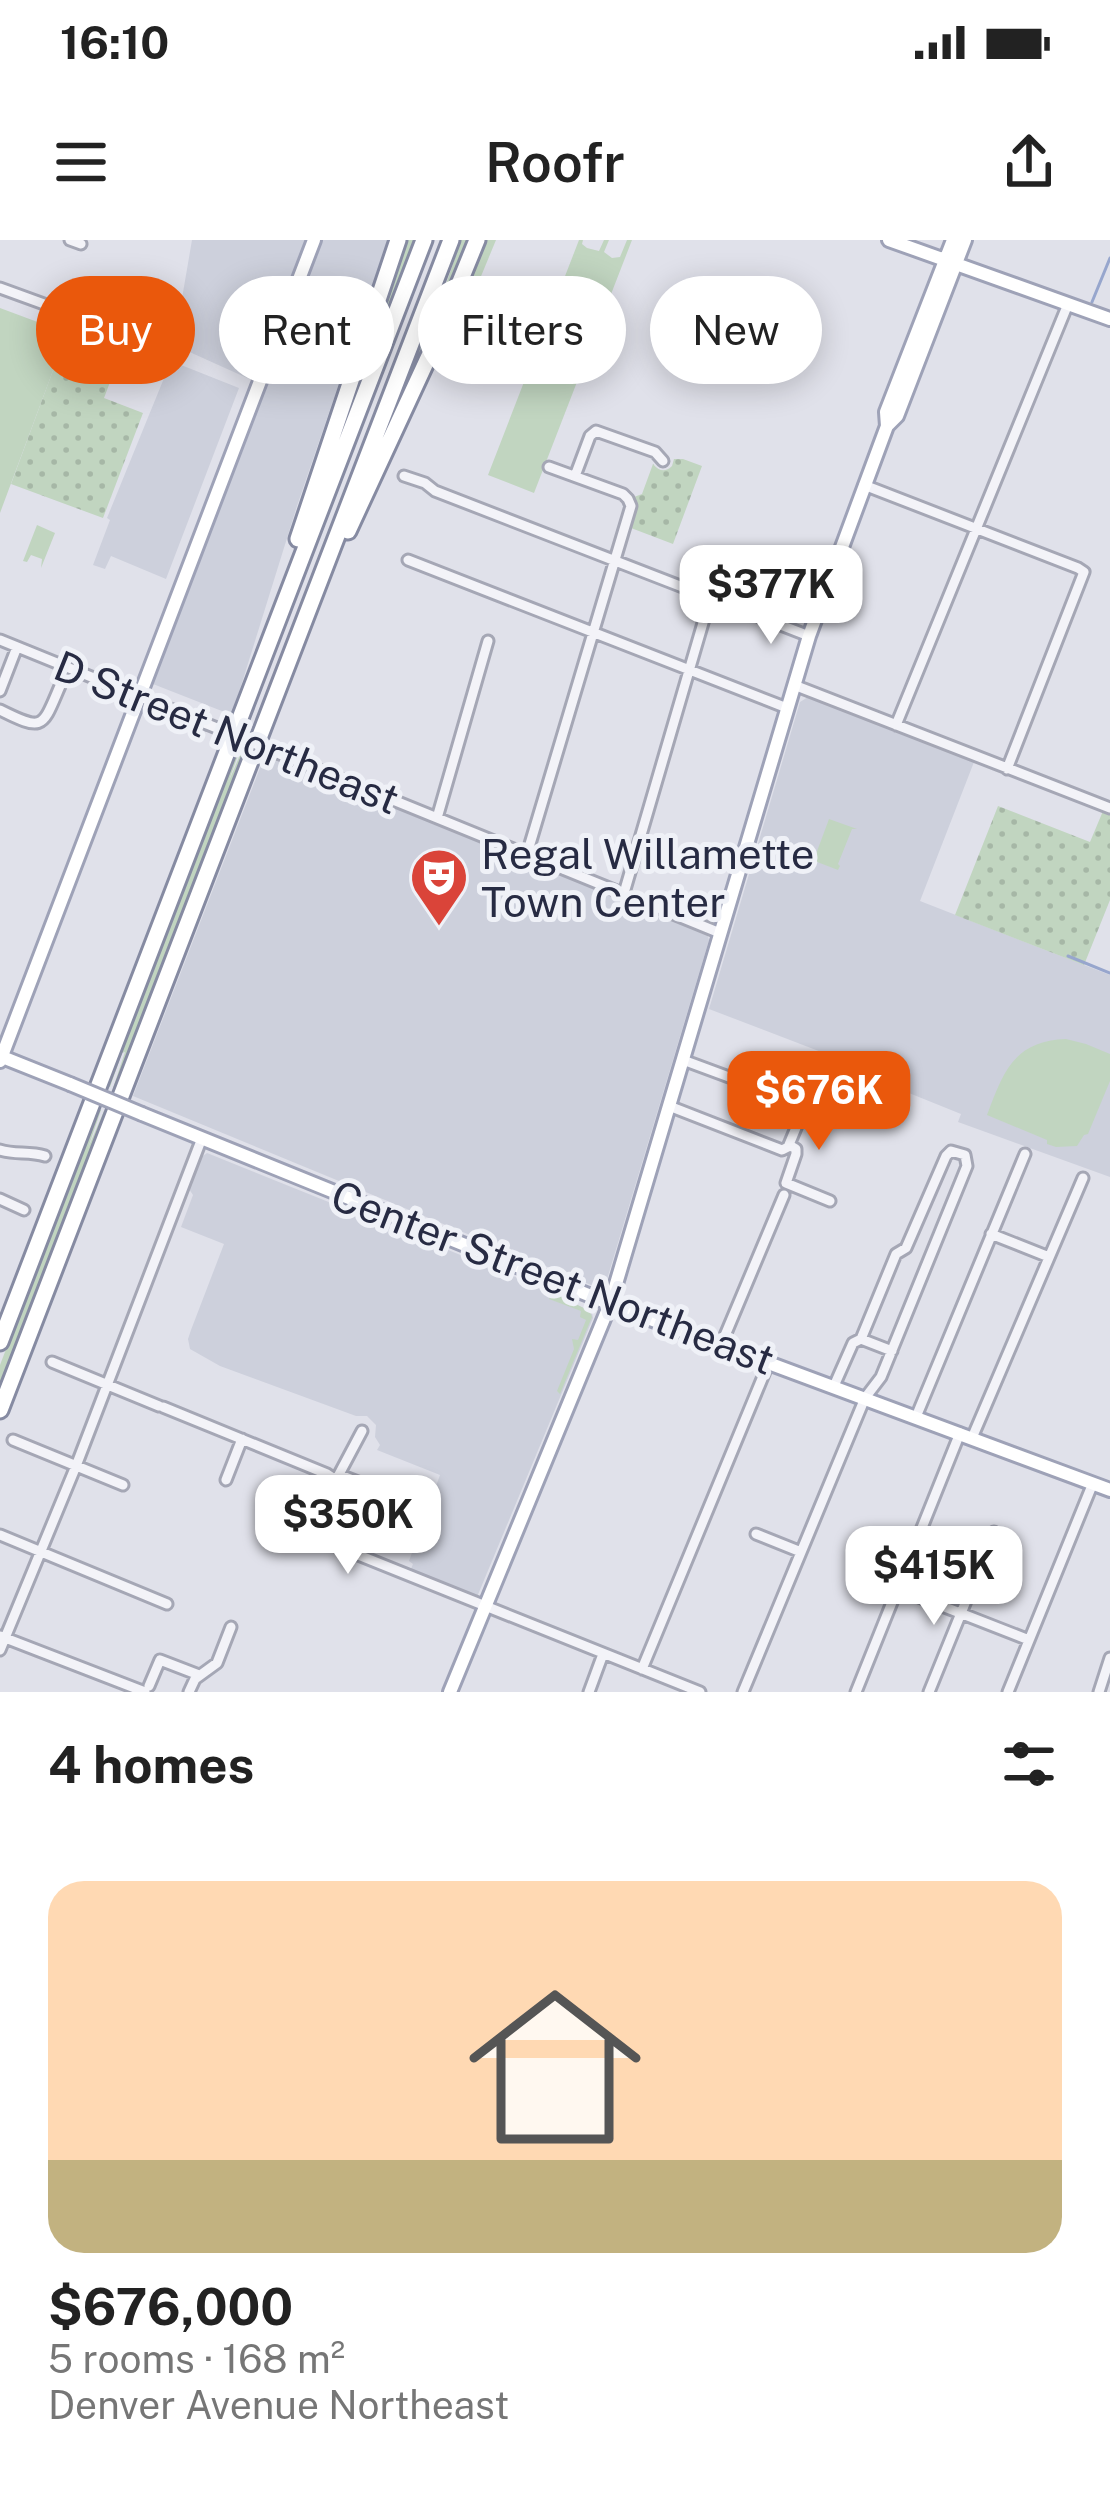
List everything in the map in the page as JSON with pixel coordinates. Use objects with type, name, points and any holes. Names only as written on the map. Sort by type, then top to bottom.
[{"type":"highway","points":[[242,711],[398,240]]},
{"type":"highway","points":[[0,1342],[424,240]]},
{"type":"highway","points":[[0,1410],[451,240]]},
{"type":"highway","points":[[315,591],[420,376],[477,240]]},
{"type":"main road","points":[[0,1058],[314,240]]},
{"type":"main road","points":[[889,240],[1110,319]]},
{"type":"main road","points":[[450,1692],[610,1304],[808,636],[863,485],[887,426],[897,416],[950,262],[953,240]]},
{"type":"main road","points":[[887,426],[886,412],[898,379],[950,262],[965,240]]},
{"type":"main road","name":"Center Street Northeast","points":[[0,1058],[610,1304],[1110,1490]]},
{"type":"street","points":[[0,287],[36,301]]},
{"type":"street","points":[[896,725],[1068,304]]},
{"type":"street","points":[[574,476],[596,431],[653,451],[663,461]]},
{"type":"street","points":[[527,854],[630,503],[622,494],[549,467]]},
{"type":"street","points":[[404,476],[808,636]]},
{"type":"street","points":[[863,485],[1084,572],[1007,769]]},
{"type":"street","points":[[408,560],[787,707]]},
{"type":"street","points":[[624,893],[710,599]]},
{"type":"street","name":"D Street Northeast","points":[[0,640],[720,933]]},
{"type":"street","points":[[437,818],[488,641]]},
{"type":"street","points":[[0,691],[17,647]]},
{"type":"street","points":[[794,685],[1110,808]]},
{"type":"street","points":[[0,710],[39,724],[46,720],[60,686]]},
{"type":"street","points":[[682,1060],[802,1106],[787,1147]]},
{"type":"street","points":[[669,1106],[796,1149],[785,1189],[721,1345]]},
{"type":"street","points":[[0,1650],[202,1138]]},
{"type":"street","points":[[0,1150],[45,1156]]},
{"type":"street","points":[[743,1692],[865,1398],[892,1351],[967,1166],[965,1155],[951,1151],[946,1156],[905,1248],[896,1254],[861,1339],[854,1343],[834,1386]]},
{"type":"street","points":[[916,1417],[1025,1154]]},
{"type":"street","points":[[856,1692],[1083,1178]]},
{"type":"street","points":[[785,1189],[830,1201]]},
{"type":"street","points":[[0,1199],[24,1210]]},
{"type":"street","points":[[991,1234],[1049,1257]]},
{"type":"street","points":[[905,1248],[928,1258]]},
{"type":"street","points":[[861,1339],[892,1351]]},
{"type":"street","points":[[52,1362],[327,1474],[424,1508]]},
{"type":"street","points":[[642,1669],[769,1362]]},
{"type":"street","points":[[362,1431],[338,1477],[318,1538],[700,1692]]},
{"type":"street","points":[[226,1480],[242,1439]]},
{"type":"street","points":[[14,1440],[123,1485]]},
{"type":"street","points":[[1008,1692],[1093,1483]]},
{"type":"street","points":[[929,1692],[994,1532]]},
{"type":"street","points":[[757,1534],[801,1552]]},
{"type":"street","points":[[0,1535],[167,1604]]},
{"type":"street","points":[[855,1572],[1028,1640]]},
{"type":"street","points":[[189,1692],[195,1678],[217,1664],[231,1627]]},
{"type":"street","points":[[2,1637],[122,1688],[147,1689],[162,1659],[200,1675]]},
{"type":"street","points":[[589,1692],[603,1654]]},
{"type":"street","points":[[1099,1692],[1107,1679],[1110,1658]]},
{"type":"shaded area","points":[[192,240],[388,240],[376,276],[219,276],[219,365],[195,354],[195,276],[186,276]]},
{"type":"shaded area","points":[[195,371],[219,384],[239,388],[166,579],[111,556],[105,569],[93,565],[162,384],[195,384]]},
{"type":"shaded area","points":[[261,384],[339,384],[232,715],[153,684],[265,386]]},
{"type":"shaded area","points":[[808,697],[974,762],[920,901],[1110,975],[1110,1177],[958,1122],[961,1114],[899,1089],[902,1083],[709,1009],[800,702]]},
{"type":"shaded area","points":[[265,755],[707,933],[709,940],[605,1286],[596,1287],[133,1096]]},
{"type":"shaded area","points":[[207,1153],[555,1293],[592,1313],[477,1597],[410,1571],[413,1564],[409,1561],[440,1475],[377,1450],[376,1425],[367,1416],[220,1366],[190,1349],[188,1339],[224,1244],[181,1227],[193,1195],[189,1189],[200,1158]]},
{"type":"green space","points":[[402,240],[415,240],[394,294],[394,276],[390,276]]},
{"type":"green space","points":[[461,240],[469,240],[454,276],[449,276]]},
{"type":"green space","points":[[487,240],[496,240],[481,276],[472,276]]},
{"type":"green space","points":[[579,240],[599,251],[604,240],[609,240],[604,252],[612,258],[620,257],[627,240],[632,240],[618,276],[565,276]]},
{"type":"green space","points":[[0,308],[36,321],[36,384],[48,384],[0,513]]},
{"type":"green space","points":[[418,348],[418,364],[389,422]]},
{"type":"green space","points":[[48,384],[109,384],[104,398],[143,413],[103,518],[11,484]]},
{"type":"green space","points":[[355,384],[359,384],[337,440]]},
{"type":"green space","points":[[523,384],[576,384],[534,493],[488,475]]},
{"type":"green space","points":[[674,459],[702,466],[673,544],[631,528],[634,497],[642,494],[653,464],[664,470]]},
{"type":"green space","points":[[37,525],[55,533],[41,568],[42,559],[31,555],[23,561]]},
{"type":"green space","points":[[238,746],[228,783],[245,749],[115,1089],[125,1052],[107,1086]]},
{"type":"green space","points":[[998,806],[1090,842],[1103,811],[1110,814],[1110,900],[1084,965],[955,915]]},
{"type":"green space","points":[[829,819],[857,829],[852,829],[838,870],[812,860]]},
{"type":"green space","points":[[1066,1039],[1110,1054],[1110,1081],[1088,1134],[1077,1146],[1047,1144],[1047,1140],[987,1115],[1005,1073],[1022,1053]]},
{"type":"green space","points":[[98,1109],[88,1148],[106,1112],[0,1388],[0,1365]]},
{"type":"green space","points":[[553,1293],[590,1311],[592,1317],[560,1394],[557,1391],[574,1349],[572,1339],[578,1340],[586,1320],[580,1317],[581,1311],[549,1299]]},
{"type":"waterway","points":[[1092,302],[1110,258]]},
{"type":"waterway","points":[[1068,956],[1110,973]]},
{"type":"place","name":"Regal Willamette Town Center","points":[[439,928]]}]
